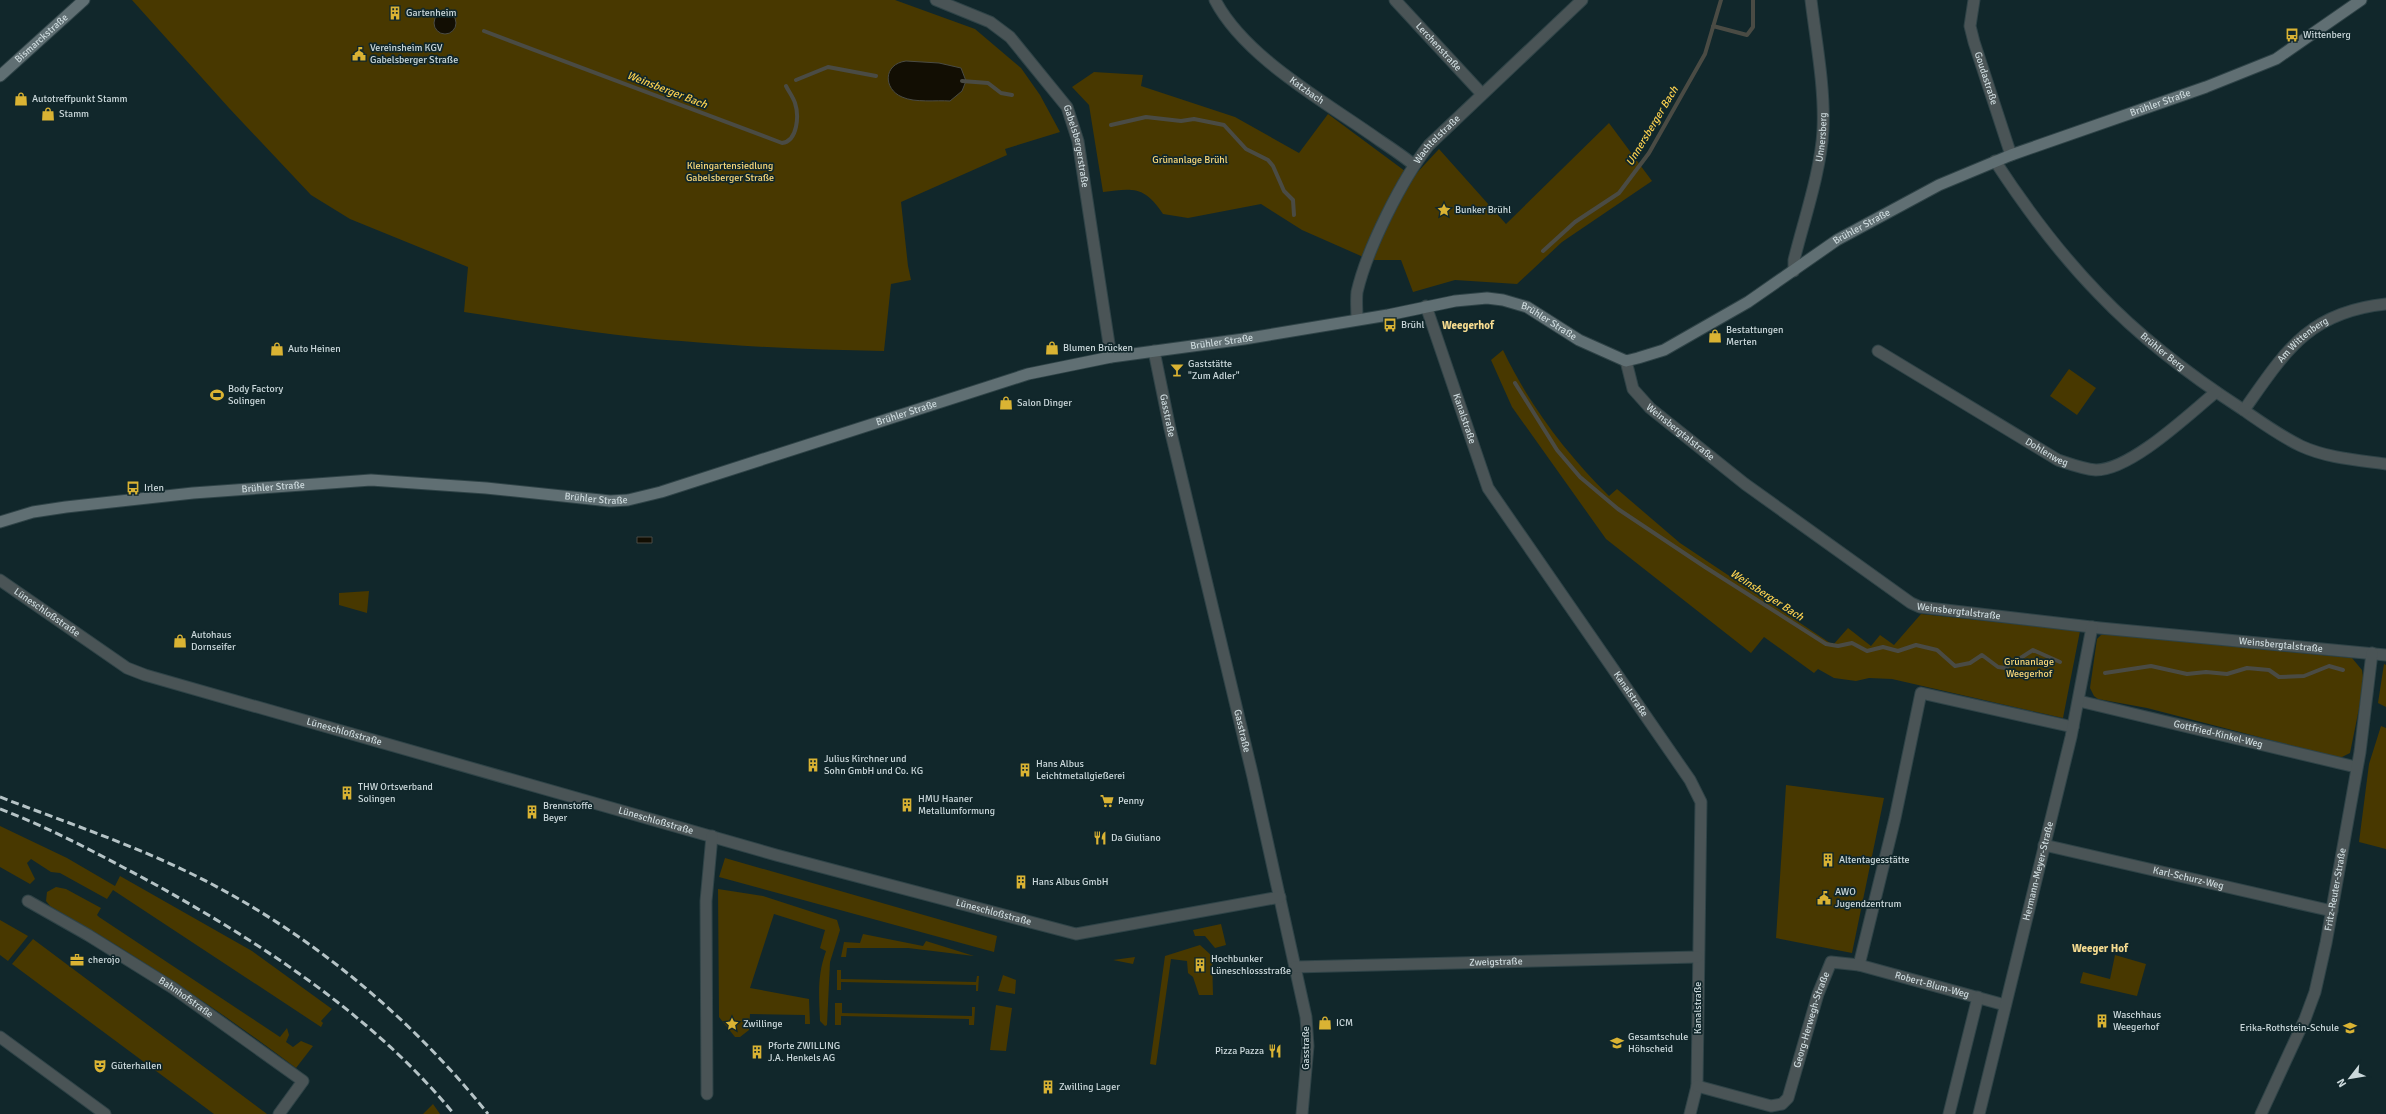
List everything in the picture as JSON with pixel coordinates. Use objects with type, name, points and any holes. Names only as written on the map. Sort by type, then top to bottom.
[{"type":"main road","name":"Bismarckstraße","points":[[0,76],[84,0]]},
{"type":"main road","name":"Brühler Straße","points":[[0,522],[33,512],[135,499],[193,493],[342,482],[398,480],[610,501],[628,500],[662,492],[1028,374],[1111,357],[1357,319],[1426,306],[1487,298],[1503,300],[1527,307],[1580,340],[1626,361],[1664,350],[1748,302],[1837,240],[1918,195],[1995,161],[2206,87],[2276,60],[2361,0]]},
{"type":"street","name":"Gabelsbergerstraße","points":[[936,0],[978,17],[1003,30],[1028,56],[1067,107],[1078,141],[1111,357]]},
{"type":"street","name":"Katzbach","points":[[1215,0],[1233,29],[1252,47],[1302,86],[1414,165]]},
{"type":"street","name":"Lerchenstraße","points":[[1395,0],[1482,94]]},
{"type":"street","name":"Wachtelstraße","points":[[1357,319],[1357,293],[1367,258],[1414,165],[1429,145],[1582,0]]},
{"type":"street","name":"Unnersberg","points":[[1794,271],[1794,260],[1819,161],[1823,130],[1823,107],[1811,0]]},
{"type":"street","name":"Goudastraße","points":[[1974,0],[1970,26],[2011,155]]},
{"type":"street","name":"Brühler Berg","points":[[1995,161],[2044,230],[2098,294],[2156,346],[2216,392],[2276,433],[2301,446],[2326,455],[2386,464]]},
{"type":"street","name":"Am Wittenberg","points":[[2244,410],[2285,353],[2298,340],[2340,314],[2386,304]]},
{"type":"street","name":"Kanalstraße","points":[[1426,306],[1488,488],[1698,793],[1702,810],[1697,957],[1697,1086],[1690,1114]]},
{"type":"street","name":"Gasstraße","points":[[1154,351],[1280,897],[1306,1017],[1308,1046],[1302,1114]]},
{"type":"street","name":"Dohlenweg","points":[[1878,351],[2058,460],[2086,468],[2108,468],[2129,460],[2216,392]]},
{"type":"street","name":"Weinsbergtalstraße","points":[[1626,361],[1633,389],[1650,408],[1745,484],[1911,603],[1930,609],[2092,627],[2386,654]]},
{"type":"street","name":"Lüneschloßstraße","points":[[0,580],[135,672],[712,836],[1076,934],[1280,897]]},
{"type":"street","name":"Hermann-Meyer-Straße","points":[[1979,1114],[2073,727],[2092,627]]},
{"type":"street","name":"Fritz-Reuter-Straße","points":[[2261,1114],[2305,1019],[2315,992],[2332,911],[2356,767],[2372,653]]},
{"type":"street","points":[[1859,965],[1895,818],[1921,693],[2073,727]]},
{"type":"street","name":"Gottfried-Kinkel-Weg","points":[[2079,701],[2356,767]]},
{"type":"street","points":[[707,1094],[706,902],[712,836]]},
{"type":"street","name":"Karl-Schurz-Weg","points":[[2044,845],[2332,911]]},
{"type":"street","name":"Bahnhofstraße","points":[[28,901],[94,938],[173,988],[303,1082],[279,1114]]},
{"type":"street","name":"Zweigstraße","points":[[1295,967],[1697,957]]},
{"type":"street","name":"Georg-Herwegh-Straße","points":[[1697,1086],[1771,1106],[1785,1101],[1788,1098],[1828,967],[1831,962],[1838,961],[1859,965]]},
{"type":"street","name":"Robert-Blum-Weg","points":[[1859,965],[1978,997],[2005,1006]]},
{"type":"street","points":[[1949,1114],[1978,997]]},
{"type":"street","points":[[0,1037],[105,1114]]},
{"type":"green space","name":"Kleingartensiedlung Gabelsberger Straße","points":[[132,0],[895,0],[975,29],[1021,68],[1040,95],[1060,132],[1005,149],[1007,155],[901,202],[911,280],[891,284],[884,351],[732,345],[654,339],[572,329],[464,312],[468,267],[350,219],[311,195],[229,108]]},
{"type":"green space","name":"Grünanlage Brühl","points":[[1094,72],[1143,75],[1141,86],[1235,117],[1299,153],[1328,114],[1413,177],[1439,149],[1506,224],[1609,123],[1652,181],[1562,242],[1517,284],[1455,280],[1413,292],[1401,260],[1373,260],[1361,256],[1302,230],[1261,204],[1188,218],[1163,214],[1150,198],[1138,191],[1122,190],[1103,192],[1089,105],[1072,87]]},
{"type":"green space","name":"Grünanlage Weegerhof","points":[[1503,350],[1524,390],[1550,428],[1578,463],[1609,496],[1617,489],[1680,543],[1833,645],[1848,628],[1871,646],[1880,635],[1894,645],[1921,614],[2080,631],[2063,718],[1892,679],[1869,678],[1856,681],[1834,678],[1818,669],[1814,673],[1764,637],[1751,653],[1606,539],[1512,407],[1491,360]]},
{"type":"green space","points":[[2069,369],[2096,388],[2077,415],[2050,396]]},
{"type":"green space","points":[[369,591],[367,613],[339,605],[339,593]]},
{"type":"green space","points":[[2105,634],[2352,658],[2362,670],[2364,684],[2350,753],[2340,758],[2147,708],[2098,699],[2094,696],[2090,688],[2097,639],[2101,635]]},
{"type":"green space","points":[[2384,664],[2386,665],[2386,707],[2378,703]]},
{"type":"green space","points":[[2381,726],[2386,728],[2386,849],[2359,842],[2369,764]]},
{"type":"green space","points":[[1786,785],[1884,798],[1852,953],[1776,938]]},
{"type":"green space","points":[[0,826],[67,858],[115,886],[120,876],[252,951],[332,1009],[321,1021],[323,1023],[321,1027],[113,890],[107,899],[60,873],[51,872],[31,859],[27,863],[35,879],[30,884],[0,867]]},
{"type":"green space","points":[[725,858],[997,936],[994,952],[719,877]]},
{"type":"green space","points":[[56,887],[66,889],[101,908],[97,915],[99,917],[280,1037],[287,1028],[289,1035],[286,1042],[293,1047],[301,1041],[313,1046],[296,1068],[236,1024],[176,983],[50,906],[46,901],[47,892]]},
{"type":"green space","points":[[718,889],[763,896],[837,920],[840,930],[830,962],[827,1025],[825,1026],[820,1021],[819,1003],[821,969],[826,951],[820,948],[825,930],[774,914],[750,988],[809,999],[810,1024],[805,1024],[805,1015],[750,1014],[749,1030],[740,1037],[735,1037],[719,1017]]},
{"type":"green space","points":[[0,920],[28,936],[8,961],[0,955]]},
{"type":"green space","points":[[1221,924],[1226,945],[1215,948],[1205,936],[1195,936],[1193,930]]},
{"type":"green space","points":[[863,934],[923,946],[926,941],[974,956],[908,948],[847,948],[846,957],[841,957],[844,942],[860,943]]},
{"type":"green space","points":[[33,939],[267,1114],[214,1114],[12,964]]},
{"type":"green space","points":[[1200,945],[1212,956],[1213,995],[1199,995],[1193,977],[1188,973],[1187,961],[1171,959],[1156,1065],[1150,1064],[1165,956]]},
{"type":"green space","points":[[2115,955],[2146,964],[2137,996],[2080,983],[2083,972],[2110,979]]},
{"type":"green space","points":[[1135,957],[1133,964],[1113,960]]},
{"type":"green space","points":[[837,970],[841,970],[841,979],[976,982],[977,976],[979,976],[978,991],[976,991],[976,985],[841,982],[841,990],[837,990]]},
{"type":"green space","points":[[1003,975],[1016,980],[1015,994],[998,991]]},
{"type":"green space","points":[[835,1003],[842,1003],[842,1013],[972,1016],[972,1007],[975,1007],[974,1025],[969,1025],[969,1019],[841,1016],[841,1025],[835,1025]]},
{"type":"green space","points":[[996,1005],[1012,1008],[1006,1051],[990,1050]]},
{"type":"green space","points":[[433,1104],[440,1114],[423,1114]]},
{"type":"shaded area","points":[[445,12],[453,15],[456,23],[453,31],[445,34],[437,31],[434,23],[437,15]]},
{"type":"shaded area","points":[[906,61],[939,63],[961,68],[966,81],[962,91],[950,101],[919,101],[902,97],[891,88],[888,77],[893,67],[898,63]]},
{"type":"shaded area","points":[[637,537],[652,537],[652,543],[637,543]]},
{"type":"waterway","name":"Unnersberger Bach","points":[[1543,251],[1575,222],[1619,193],[1649,153],[1705,54],[1721,0]]},
{"type":"waterway","points":[[1713,26],[1747,35],[1753,27],[1753,0]]},
{"type":"waterway","name":"Weinsberger Bach","points":[[484,31],[782,143],[791,138],[794,133],[797,120],[795,103],[786,86]]},
{"type":"waterway","name":"Weinsberger Bach","points":[[796,80],[828,67],[876,76]]},
{"type":"waterway","name":"Weinsberger Bach","points":[[962,81],[988,83],[1001,93],[1012,95]]},
{"type":"waterway","name":"Weinsberger Bach","points":[[1111,125],[1146,117],[1181,121],[1194,119],[1224,125],[1246,149],[1268,160],[1273,166],[1284,191],[1293,200],[1294,215]]},
{"type":"waterway","name":"Weinsberger Bach","points":[[1515,383],[1557,450],[1580,477],[1618,509],[1705,567],[1826,644],[1838,646],[1852,643],[1867,651],[1883,647],[1898,651],[1916,645],[1937,650],[1955,666],[1970,663],[1982,655],[1998,667],[2005,668],[2033,650],[2060,662]]},
{"type":"waterway","name":"Weinsberger Bach","points":[[2105,673],[2151,666],[2187,674],[2206,672],[2227,674],[2247,668],[2269,670],[2279,677],[2304,676],[2329,666],[2343,670]]},
{"type":"railway","points":[[0,797],[146,853],[194,875],[236,897],[276,922],[316,949],[354,978],[390,1010],[425,1043],[488,1114]]},
{"type":"railway","points":[[0,809],[60,835],[158,886],[199,909],[278,959],[317,986],[354,1015],[423,1079],[454,1114]]},
{"type":"place","name":"Gartenheim","points":[[395,13]]},
{"type":"place","name":"Wittenberg","points":[[2292,35]]},
{"type":"place","name":"Vereinsheim KGV Gabelsberger Straße","points":[[359,54]]},
{"type":"place","name":"Autotreffpunkt Stamm","points":[[21,99]]},
{"type":"place","name":"Stamm","points":[[48,114]]},
{"type":"place","name":"Bunker Brühl","points":[[1444,210]]},
{"type":"place","name":"Brühl","points":[[1390,325]]},
{"type":"place","name":"Bestattungen Merten","points":[[1715,336]]},
{"type":"place","name":"Blumen Brücken","points":[[1052,348]]},
{"type":"place","name":"Auto Heinen","points":[[277,349]]},
{"type":"place","name":"Gaststätte \"Zum Adler\"","points":[[1177,370]]},
{"type":"place","name":"Body Factory Solingen","points":[[217,395]]},
{"type":"place","name":"Salon Dinger","points":[[1006,403]]},
{"type":"place","name":"Irlen","points":[[133,488]]},
{"type":"place","name":"Autohaus Dornseifer","points":[[180,641]]},
{"type":"place","name":"Julius Kirchner und Sohn GmbH und Co. KG","points":[[813,765]]},
{"type":"place","name":"Hans Albus Leichtmetallgießerei","points":[[1025,770]]},
{"type":"place","name":"THW Ortsverband Solingen","points":[[347,793]]},
{"type":"place","name":"Penny","points":[[1107,801]]},
{"type":"place","name":"HMU Haaner Metallumformung","points":[[907,805]]},
{"type":"place","name":"Brennstoffe Beyer","points":[[532,812]]},
{"type":"place","name":"Da Giuliano","points":[[1100,838]]},
{"type":"place","name":"Altentagesstätte","points":[[1828,860]]},
{"type":"place","name":"Hans Albus GmbH","points":[[1021,882]]},
{"type":"place","name":"AWO Jugendzentrum","points":[[1824,898]]},
{"type":"place","name":"cherojo","points":[[77,960]]},
{"type":"place","name":"Hochbunker Lüneschlossstraße","points":[[1200,965]]},
{"type":"place","name":"Waschhaus Weegerhof","points":[[2102,1021]]},
{"type":"place","name":"ICM","points":[[1325,1023]]},
{"type":"place","name":"Zwillinge","points":[[732,1024]]},
{"type":"place","name":"Erika-Rothstein-Schule","points":[[2350,1028]]},
{"type":"place","name":"Gesamtschule Höhscheid","points":[[1617,1043]]},
{"type":"place","name":"Pizza Pazza","points":[[1275,1051]]},
{"type":"place","name":"Pforte ZWILLING J.A. Henkels AG","points":[[757,1052]]},
{"type":"place","name":"Güterhallen","points":[[100,1066]]},
{"type":"place","name":"Zwilling Lager","points":[[1048,1087]]},
{"type":"district","name":"Weegerhof","points":[[1468,325]]},
{"type":"district","name":"Weeger Hof","points":[[2100,948]]}]
